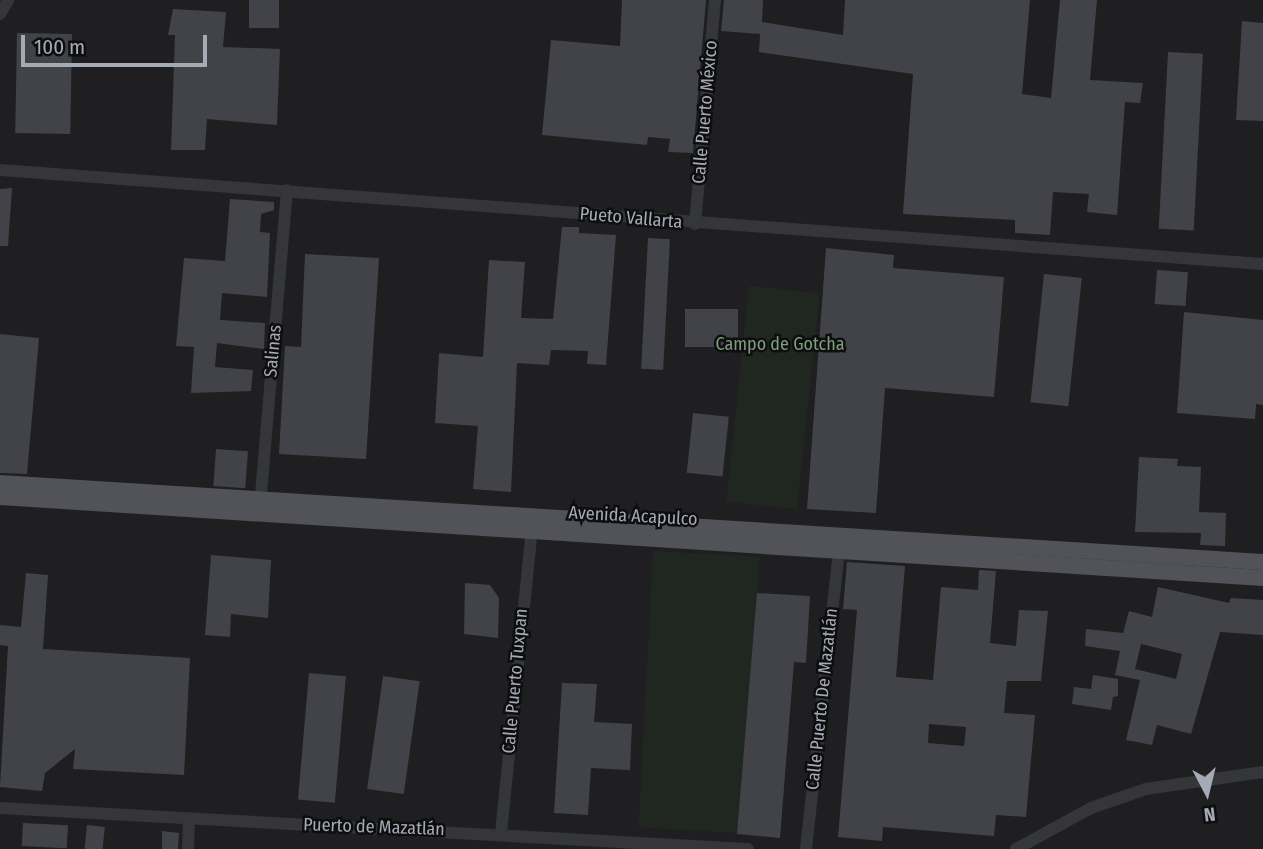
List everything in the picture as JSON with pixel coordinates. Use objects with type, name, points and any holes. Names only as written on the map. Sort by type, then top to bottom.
[{"type":"main road","name":"Avenida Acapulco","points":[[0,483],[532,530],[1263,578]]},
{"type":"main road","name":"Avenida Acapulco","points":[[0,497],[260,505],[1263,562]]},
{"type":"street","points":[[0,14],[8,0]]},
{"type":"street","name":"Calle Puerto México","points":[[695,223],[715,0]]},
{"type":"street","name":"Pueto Vallarta","points":[[0,170],[1263,264]]},
{"type":"street","name":"Salinas","points":[[260,505],[287,190]]},
{"type":"street","name":"Calle Puerto Tuxpan","points":[[501,833],[532,530]]},
{"type":"street","name":"Calle Puerto De Mazatlán","points":[[806,849],[839,549]]},
{"type":"street","points":[[1016,849],[1091,808],[1146,789],[1263,772]]},
{"type":"street","name":"Puerto de Mazatlán","points":[[0,807],[189,820],[501,833],[748,849]]},
{"type":"street","points":[[188,849],[189,820]]},
{"type":"street","points":[[1037,849],[1042,833]]},
{"type":"shaded area","points":[[0,0],[1263,0],[1263,849],[0,849]]},
{"type":"green space","name":"Campo de Gotcha","points":[[749,286],[820,293],[797,509],[726,502]]},
{"type":"green space","points":[[653,551],[760,557],[745,833],[639,828]]},
{"type":"building","points":[[249,0],[279,0],[279,28],[249,28]]},
{"type":"building","points":[[622,0],[706,0],[693,153],[668,152],[670,139],[648,137],[647,145],[542,135],[551,40],[620,46]]},
{"type":"building","points":[[724,0],[763,0],[762,22],[843,35],[845,0],[1030,0],[1022,94],[1051,98],[1060,0],[1097,0],[1090,80],[1143,83],[1140,103],[1125,102],[1117,215],[1087,212],[1089,194],[1053,192],[1050,235],[1015,233],[1015,220],[903,214],[913,74],[759,52],[760,34],[721,31]]},
{"type":"building","points":[[173,9],[226,12],[223,47],[280,49],[277,125],[207,119],[205,150],[171,150],[175,35],[168,35]]},
{"type":"building","points":[[1242,21],[1263,23],[1263,121],[1236,120]]},
{"type":"building","points":[[17,33],[72,34],[70,134],[15,133]]},
{"type":"building","points":[[1168,52],[1203,54],[1194,231],[1159,229]]},
{"type":"building","points":[[12,188],[8,246],[0,246],[0,189]]},
{"type":"building","points":[[230,199],[274,202],[274,210],[261,214],[260,232],[270,233],[267,297],[222,293],[220,320],[265,323],[264,349],[217,343],[215,367],[253,370],[251,391],[191,393],[194,347],[176,346],[184,258],[225,261]]},
{"type":"building","points":[[562,227],[579,227],[579,233],[616,235],[606,365],[587,364],[588,351],[551,350],[549,365],[517,363],[511,492],[473,489],[478,426],[435,423],[439,353],[483,357],[489,260],[525,262],[521,318],[553,319]]},
{"type":"building","points":[[648,238],[670,239],[663,370],[641,369]]},
{"type":"building","points":[[826,248],[894,255],[893,268],[1004,277],[994,397],[885,388],[876,513],[807,509]]},
{"type":"building","points":[[305,254],[379,258],[366,459],[279,454],[285,346],[301,347]]},
{"type":"building","points":[[1157,270],[1188,272],[1186,306],[1155,304]]},
{"type":"building","points":[[1044,274],[1082,278],[1068,406],[1031,402]]},
{"type":"building","points":[[685,309],[738,309],[738,347],[685,347]]},
{"type":"building","points":[[1184,312],[1263,320],[1263,405],[1256,404],[1255,419],[1177,413]]},
{"type":"building","points":[[0,334],[39,338],[27,474],[0,473]]},
{"type":"building","points":[[693,413],[729,417],[723,476],[687,473]]},
{"type":"building","points":[[216,449],[248,451],[245,488],[213,486]]},
{"type":"building","points":[[1139,457],[1178,459],[1177,466],[1201,467],[1199,512],[1226,513],[1225,546],[1200,545],[1201,533],[1135,532]]},
{"type":"building","points":[[211,555],[271,560],[268,618],[231,614],[230,637],[205,635]]},
{"type":"building","points":[[847,562],[905,566],[896,677],[933,680],[941,587],[978,590],[979,570],[996,571],[990,643],[1016,646],[1019,610],[1048,611],[1041,681],[1007,681],[1004,713],[1035,715],[1026,817],[996,815],[994,836],[883,827],[882,841],[838,837],[857,610],[843,609]],"holes":[[[929,724],[966,727],[964,746],[928,743]]]},
{"type":"building","points":[[26,573],[48,575],[43,649],[190,658],[184,775],[73,769],[75,749],[45,773],[42,791],[0,787],[8,646],[0,645],[0,625],[21,627]]},
{"type":"building","points":[[465,583],[490,585],[499,598],[498,638],[464,634]]},
{"type":"building","points":[[1158,587],[1229,603],[1231,598],[1263,600],[1263,635],[1220,632],[1191,734],[1157,725],[1152,745],[1126,740],[1140,680],[1115,675],[1120,651],[1085,646],[1086,629],[1123,633],[1129,611],[1152,617]],"holes":[[[1141,644],[1182,654],[1176,679],[1135,669]]]},
{"type":"building","points":[[757,593],[810,596],[806,663],[794,662],[780,838],[737,834]]},
{"type":"building","points":[[309,673],[346,676],[335,803],[298,800]]},
{"type":"building","points":[[1093,675],[1118,679],[1118,696],[1113,697],[1111,710],[1072,704],[1074,687],[1091,689]]},
{"type":"building","points":[[383,676],[420,681],[404,794],[367,789]]},
{"type":"building","points":[[562,683],[597,684],[594,722],[632,724],[630,770],[591,768],[588,815],[554,813]]},
{"type":"building","points":[[23,823],[68,825],[67,848],[22,846]]},
{"type":"building","points":[[87,825],[105,827],[103,849],[84,849]]},
{"type":"building","points":[[162,831],[179,833],[178,849],[162,849]]}]
